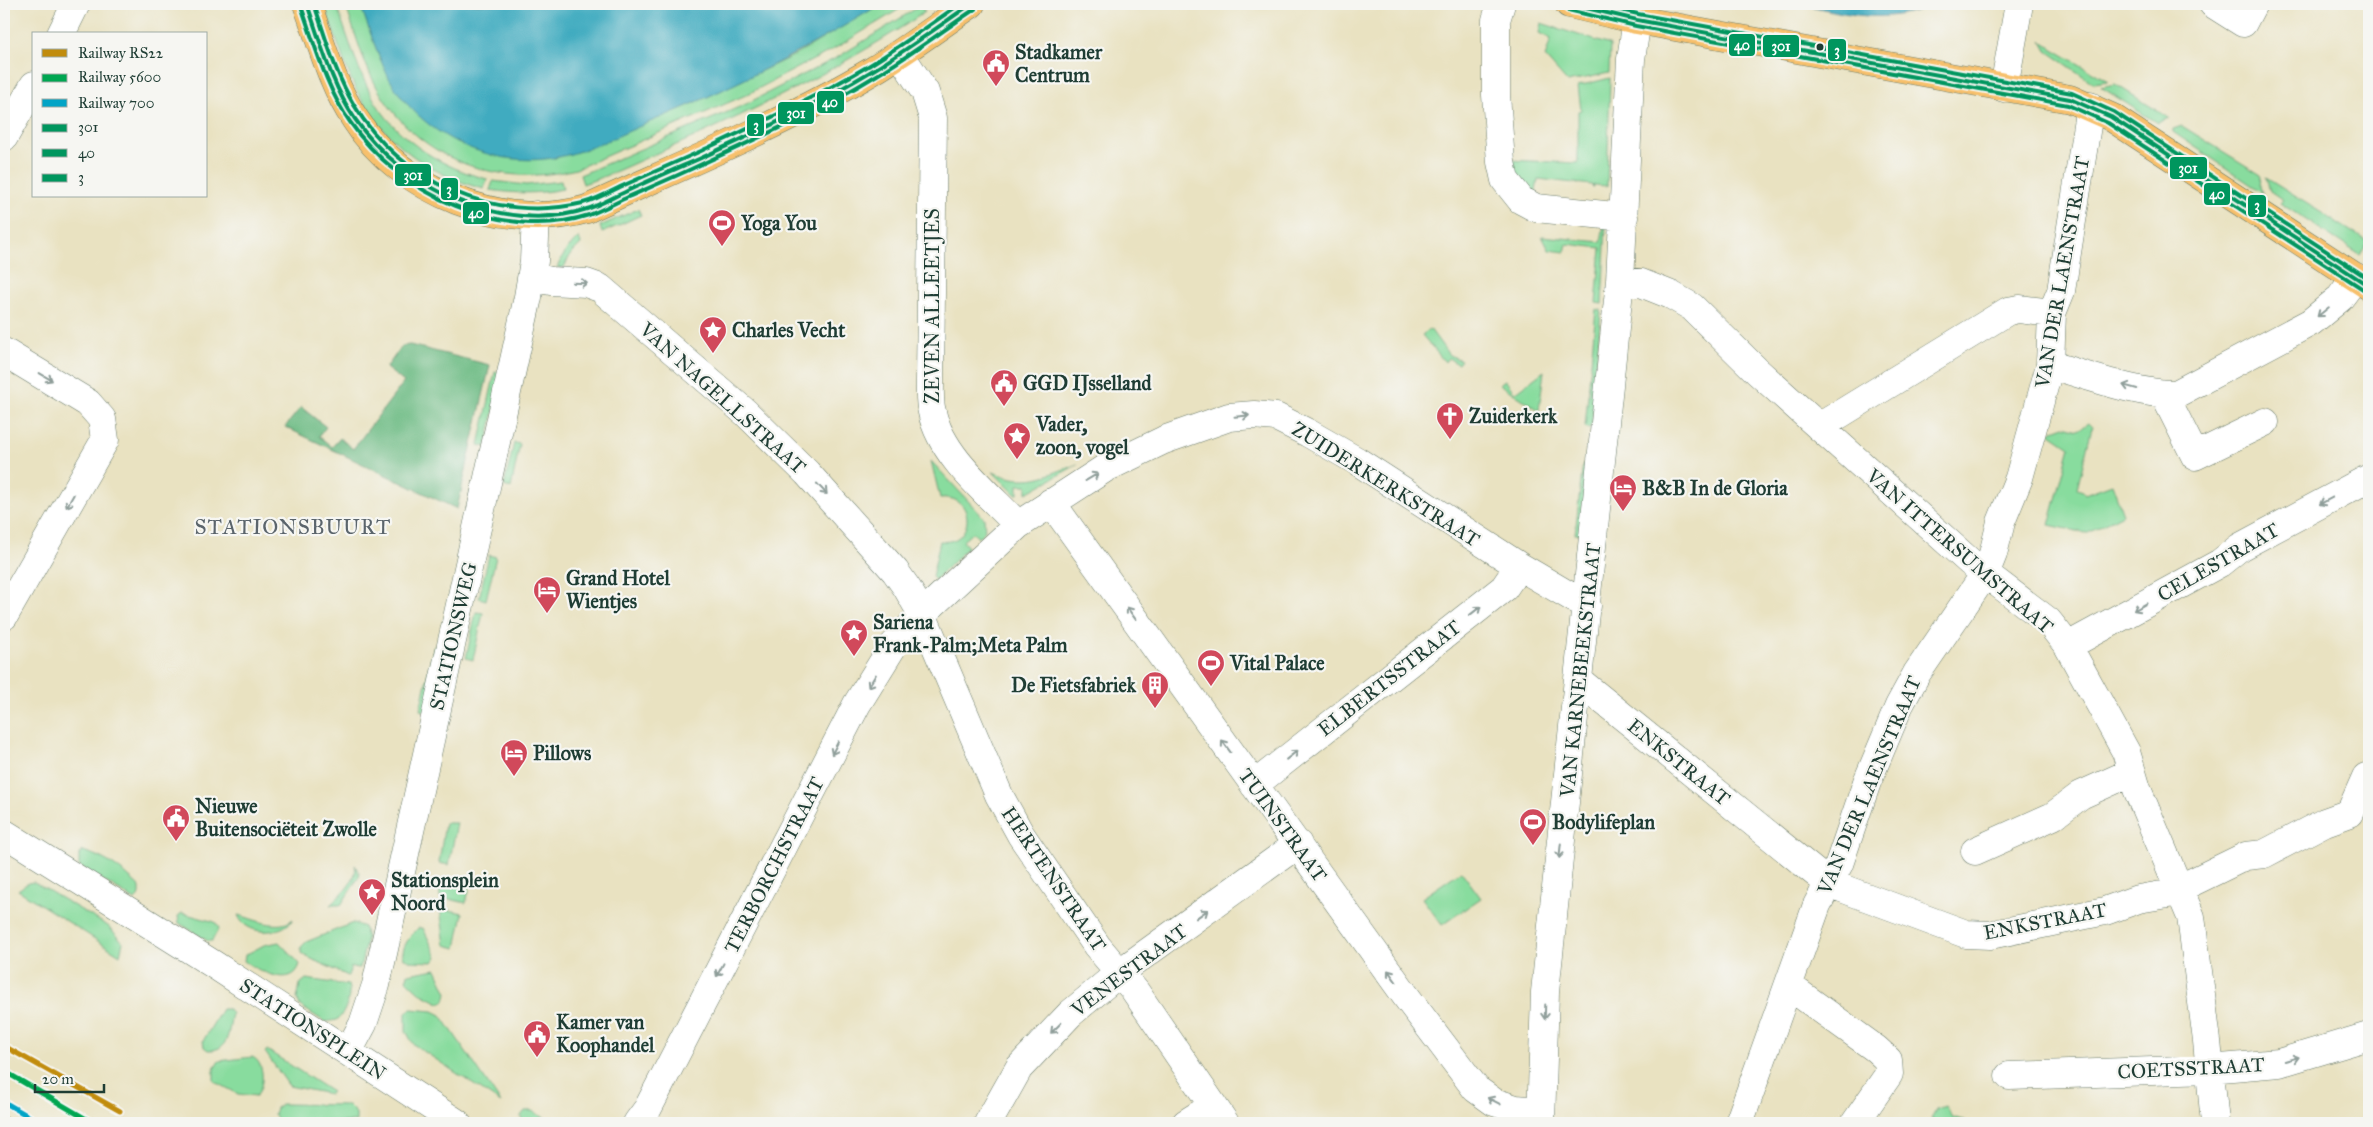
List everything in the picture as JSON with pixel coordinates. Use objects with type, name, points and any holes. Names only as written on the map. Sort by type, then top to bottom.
[{"type":"main road","points":[[307,4],[339,90],[354,118],[383,156],[413,178],[460,201],[499,212],[536,215],[562,214],[587,208],[762,128],[838,89],[900,54],[972,4]]},
{"type":"main road","points":[[1569,4],[1637,20],[2070,99],[2090,106],[2111,117],[2363,281]]},
{"type":"street","points":[[62,32],[76,4]]},
{"type":"street","points":[[1501,4],[1496,20],[1496,96],[1501,162],[1505,180],[1521,200],[1536,208],[1624,216]]},
{"type":"street","points":[[2004,88],[2019,4]]},
{"type":"street","points":[[2213,4],[2243,23],[2253,4]]},
{"type":"street","name":"VAN KARNEBEEKSTRAAT","points":[[1541,1117],[1546,992],[1620,281],[1630,59],[1637,20]]},
{"type":"street","name":"ZEVEN ALLEETJES","points":[[900,54],[925,92],[934,118],[930,381],[932,413],[940,436],[952,455],[1018,525]]},
{"type":"street","points":[[4,137],[32,88]]},
{"type":"street","name":"VAN DER LAENSTRAAT","points":[[1739,1123],[1817,905],[1839,864],[1867,782],[1899,706],[1916,673],[1985,574],[1993,554],[2001,522],[2019,478],[2050,365],[2052,313],[2061,291],[2090,106]]},
{"type":"street","name":"STATIONSWEG","points":[[348,1052],[363,1024],[376,985],[532,277],[536,215]]},
{"type":"street","name":"VAN NAGELLSTRAAT","points":[[532,277],[552,281],[586,283],[600,288],[722,392],[807,473],[849,518],[908,588],[922,614]]},
{"type":"street","name":"VAN ITTERSUMSTRAAT","points":[[1620,281],[1641,283],[1671,295],[1692,307],[1819,427],[1985,574],[2037,612],[2068,646],[2126,752],[2137,789],[2191,917],[2215,1123]]},
{"type":"street","points":[[2050,365],[2164,394],[2176,394],[2311,322],[2363,281]]},
{"type":"street","points":[[1819,427],[2008,311],[2052,313]]},
{"type":"street","points":[[4,352],[88,403],[102,419],[105,440],[4,616]]},
{"type":"street","points":[[2164,394],[2195,456],[2265,422]]},
{"type":"street","name":"ZUIDERKERKSTRAAT","points":[[1018,525],[1104,469],[1164,440],[1229,417],[1254,414],[1276,417],[1357,461],[1519,566],[1587,606]]},
{"type":"street","name":"CELESTRAAT","points":[[2068,646],[2220,563],[2240,547],[2369,478]]},
{"type":"street","name":"TUINSTRAAT","points":[[1051,502],[1403,992],[1476,1089],[1494,1102],[1541,1117]]},
{"type":"street","points":[[922,614],[1018,525]]},
{"type":"street","name":"ELBERTSSTRAAT","points":[[1254,785],[1504,588],[1519,566]]},
{"type":"street","name":"HERTENSTRAAT","points":[[922,614],[998,795],[1037,858],[1097,946],[1135,991],[1219,1114]]},
{"type":"street","name":"TERBORCHSTRAAT","points":[[637,1123],[657,1091],[857,704],[893,646],[922,614]]},
{"type":"street","name":"ENKSTRAAT","points":[[1578,680],[1828,883],[1966,934],[1990,935],[2106,911],[2138,899],[2168,894],[2246,856],[2264,854],[2325,822],[2360,817],[2366,778],[2369,776]]},
{"type":"street","points":[[1975,851],[2053,816],[2081,795],[2132,772]]},
{"type":"street","name":"STATIONSPLEIN","points":[[4,832],[457,1123]]},
{"type":"street","name":"VENESTRAAT","points":[[988,1123],[1019,1068],[1044,1040],[1089,997],[1119,973],[1298,844]]},
{"type":"street","points":[[1789,986],[1876,1049],[1888,1060],[1889,1074],[1855,1123]]},
{"type":"street","name":"COETSSTRAAT","points":[[2009,1076],[2209,1069],[2279,1063],[2369,1036]]},
{"type":"street","points":[[1186,1123],[1219,1114]]},
{"type":"green space","points":[[324,4],[336,4],[364,80],[386,117],[424,152],[455,168],[487,179],[484,189],[442,174],[423,163],[405,150],[374,118],[361,99],[351,79]]},
{"type":"green space","points":[[345,4],[360,4],[380,59],[491,155],[537,159],[555,158],[586,149],[701,100],[795,55],[881,4],[908,4],[834,49],[746,95],[576,169],[548,174],[521,175],[494,172],[468,165],[444,154],[422,140],[402,121],[384,99],[371,77]]},
{"type":"green space","points":[[920,6],[925,12],[895,32],[802,85],[674,146],[583,184],[580,175],[744,105],[838,57]]},
{"type":"green space","points":[[1541,23],[1610,45],[1609,73],[1567,82],[1545,57],[1551,39],[1539,33]]},
{"type":"green space","points":[[2041,40],[2108,81],[2093,83],[2047,51]]},
{"type":"green space","points":[[1610,78],[1607,186],[1594,185],[1593,188],[1592,185],[1538,179],[1535,197],[1507,160],[1578,163],[1578,111],[1581,110],[1578,86]]},
{"type":"green space","points":[[2115,84],[2169,118],[2157,123],[2101,87]]},
{"type":"green space","points":[[2182,126],[2261,175],[2260,186],[2263,193],[2173,132],[2173,129]]},
{"type":"green space","points":[[2266,178],[2368,242],[2360,255],[2280,203],[2283,200],[2270,191]]},
{"type":"green space","points":[[493,181],[526,185],[561,181],[563,189],[536,193],[490,190]]},
{"type":"green space","points":[[638,209],[641,215],[602,233],[600,226]]},
{"type":"green space","points":[[1604,224],[1606,225],[1602,304],[1596,303],[1601,248],[1567,244],[1565,252],[1549,250],[1542,236],[1601,242]]},
{"type":"green space","points":[[579,237],[581,244],[571,254],[563,269],[557,267],[567,249]]},
{"type":"green space","points":[[1596,309],[1601,310],[1592,424],[1589,429],[1585,427]]},
{"type":"green space","points":[[1430,329],[1449,355],[1461,360],[1458,364],[1448,358],[1445,362],[1422,335]]},
{"type":"green space","points":[[410,345],[490,365],[457,509],[285,427],[301,407],[326,427],[319,436],[332,447],[340,438],[353,449],[404,382],[386,368],[402,346]]},
{"type":"green space","points":[[1544,371],[1539,410],[1499,384],[1505,380],[1515,393]]},
{"type":"green space","points":[[495,372],[502,373],[486,447],[479,445]]},
{"type":"green space","points":[[2088,423],[2092,427],[2077,489],[2085,494],[2112,484],[2123,514],[2086,533],[2049,525],[2070,447],[2048,432],[2064,426],[2078,430]]},
{"type":"green space","points":[[514,443],[520,444],[511,488],[504,486]]},
{"type":"green space","points":[[931,461],[984,518],[985,531],[978,538],[973,532],[963,541],[968,547],[935,580],[932,577],[940,541],[951,541],[960,536],[965,529],[967,520],[966,511],[961,504],[952,499],[940,498]]},
{"type":"green space","points":[[1583,463],[1587,468],[1580,534],[1575,534],[1576,526]]},
{"type":"green space","points":[[1078,464],[1027,493],[1027,485],[1018,485],[1018,494],[1015,494],[993,472],[1017,479],[1027,479],[1037,478]]},
{"type":"green space","points":[[489,555],[496,557],[486,600],[479,598]]},
{"type":"green space","points":[[476,612],[483,613],[473,660],[466,658]]},
{"type":"green space","points":[[434,646],[441,647],[427,712],[420,710]]},
{"type":"green space","points":[[445,823],[457,823],[449,865],[439,863]]},
{"type":"green space","points":[[83,851],[100,857],[120,870],[140,887],[140,895],[135,900],[79,866],[79,854]]},
{"type":"green space","points":[[355,865],[360,875],[341,905],[330,905],[343,893],[351,882],[354,876]]},
{"type":"green space","points":[[1461,871],[1481,898],[1442,925],[1422,898]]},
{"type":"green space","points":[[439,879],[470,886],[466,903],[440,897]]},
{"type":"green space","points":[[34,882],[108,926],[123,942],[120,955],[18,890],[28,883]]},
{"type":"green space","points":[[440,908],[463,913],[456,948],[445,945]]},
{"type":"green space","points":[[182,913],[215,922],[219,928],[212,941],[208,941],[179,923],[178,916]]},
{"type":"green space","points":[[238,915],[273,924],[287,923],[293,919],[288,925],[281,928],[273,931],[264,931],[248,927]]},
{"type":"green space","points":[[353,923],[364,927],[367,938],[360,968],[351,967],[348,976],[301,953],[301,947],[306,942]]},
{"type":"green space","points":[[418,928],[423,928],[437,957],[433,962],[409,961],[403,957],[405,945]]},
{"type":"green space","points":[[279,942],[300,964],[296,972],[290,976],[274,976],[244,961],[245,955],[264,945]]},
{"type":"green space","points":[[436,969],[447,993],[445,1001],[439,1003],[420,993],[406,980],[408,974]]},
{"type":"green space","points":[[306,979],[348,985],[347,1004],[337,1020],[325,1022],[300,1006],[297,999],[300,984]]},
{"type":"green space","points":[[222,1009],[229,1009],[232,1014],[227,1039],[220,1047],[208,1050],[204,1047],[203,1041]]},
{"type":"green space","points":[[411,1009],[433,1011],[441,1015],[501,1103],[413,1044],[406,1031],[406,1012]]},
{"type":"green space","points":[[267,1050],[332,1092],[330,1094],[289,1086],[265,1052]]},
{"type":"green space","points":[[252,1057],[259,1064],[262,1075],[261,1086],[256,1096],[238,1094],[214,1081],[214,1069],[219,1061]]},
{"type":"green space","points":[[282,1104],[348,1105],[356,1113],[356,1122],[279,1123],[274,1114],[276,1108]]},
{"type":"green space","points":[[1945,1106],[1952,1117],[1966,1121],[1965,1123],[1938,1123],[1931,1119],[1937,1109]]},
{"type":"green space","points":[[525,1111],[532,1111],[554,1123],[522,1123],[521,1116]]},
{"type":"water","points":[[360,4],[881,4],[746,79],[606,142],[571,154],[545,159],[518,159],[492,155],[467,147],[443,135],[422,119],[404,100],[389,78]]},
{"type":"water","points":[[1801,4],[1932,4],[1900,15],[1867,16]]},
{"type":"railway","points":[[4,1118],[12,1123]]},
{"type":"rail line","name":"RS22","points":[[4,1046],[120,1111]]},
{"type":"rail line","name":"5600","points":[[4,1071],[93,1123]]},
{"type":"rail line","name":"700","points":[[4,1102],[40,1123]]},
{"type":"transit line","name":"301","points":[[307,4],[339,92],[355,119],[375,144],[399,166],[427,185],[458,200],[490,211],[522,216],[555,216],[587,209],[701,158],[811,105],[854,81],[875,69],[971,4]]},
{"type":"transit line","name":"3","points":[[314,4],[331,56],[347,93],[373,132],[397,156],[423,175],[452,191],[484,202],[516,207],[549,208],[583,203],[597,198],[787,110],[870,65],[960,4]]},
{"type":"transit line","name":"301","points":[[1569,4],[1637,20],[2070,99],[2111,117],[2369,286]]},
{"type":"transit line","name":"3","points":[[1595,4],[1638,14],[2072,93],[2114,112],[2369,279]]},
{"type":"transit line","name":"40","points":[[301,6],[334,95],[350,122],[371,148],[396,171],[424,190],[456,206],[489,217],[522,222],[556,222],[589,215],[748,143],[814,111],[856,87],[902,59],[975,9]]},
{"type":"transit line","name":"40","points":[[1568,10],[1636,26],[2068,105],[2108,123],[2366,291]]},
{"type":"place","name":"Stadkamer Centrum","points":[[996,87]]},
{"type":"place","name":"Yoga You","points":[[722,247]]},
{"type":"place","name":"Charles Vecht","points":[[713,354]]},
{"type":"place","name":"GGD IJsselland","points":[[1004,407]]},
{"type":"place","name":"Zuiderkerk","points":[[1450,440]]},
{"type":"place","name":"Vader, zoon, vogel","points":[[1017,460]]},
{"type":"place","name":"B&B In de Gloria","points":[[1623,512]]},
{"type":"place","name":"Grand Hotel Wientjes","points":[[547,614]]},
{"type":"place","name":"Sariena Frank-Palm;Meta Palm","points":[[854,657]]},
{"type":"place","name":"Vital Palace","points":[[1211,687]]},
{"type":"place","name":"De Fietsfabriek","points":[[1155,709]]},
{"type":"place","name":"Pillows","points":[[514,777]]},
{"type":"place","name":"Nieuwe Buitensociëteit Zwolle","points":[[176,842]]},
{"type":"place","name":"Bodylifeplan","points":[[1533,846]]},
{"type":"place","name":"Stationsplein Noord","points":[[372,916]]},
{"type":"place","name":"Kamer van Koophandel","points":[[537,1058]]},
{"type":"district","name":"STATIONSBUURT","points":[[293,527]]}]
